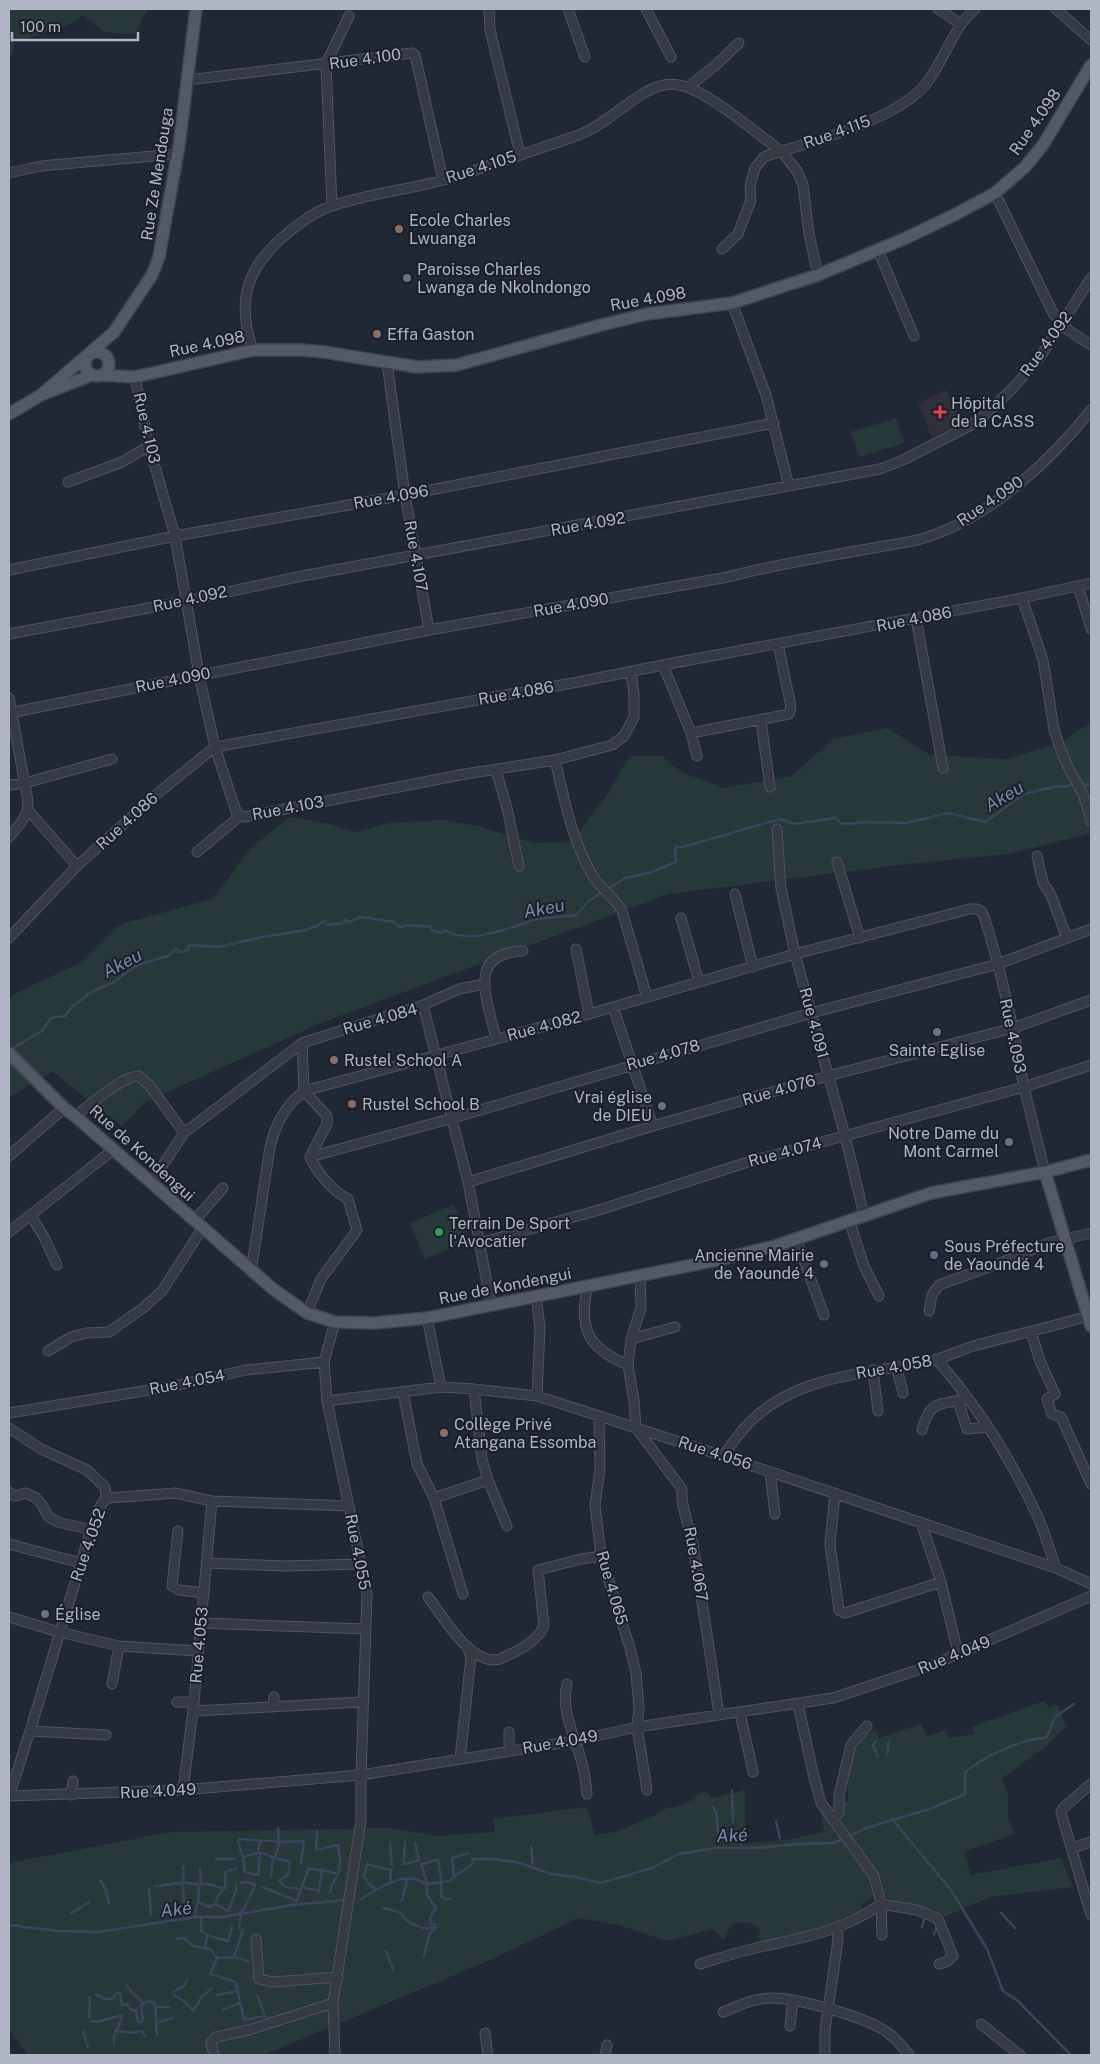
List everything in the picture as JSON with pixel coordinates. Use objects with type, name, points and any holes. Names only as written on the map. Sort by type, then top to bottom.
[{"type":"main road","name":"Rue Ze Mendouga","points":[[41,395],[114,332],[152,275],[159,257],[188,80],[196,9]]},
{"type":"main road","name":"Rue 4.098","points":[[134,377],[253,350],[309,351],[417,368],[458,365],[639,316],[732,303],[818,275],[878,250],[956,214],[995,193],[1025,167],[1043,145],[1091,66]]},
{"type":"main road","name":"Rue Ze Mendouga","points":[[9,414],[41,395],[103,370],[114,332]]},
{"type":"main road","points":[[103,370],[107,357],[100,352],[91,353],[84,366],[134,377]]},
{"type":"main road","name":"Rue de Kondengui","points":[[10,1054],[64,1108],[251,1272],[306,1313],[320,1319],[335,1322],[375,1323],[428,1318],[718,1260],[796,1239],[930,1192],[1046,1172],[1091,1160]]},
{"type":"main road","points":[[1046,1172],[1090,1321]]},
{"type":"street","points":[[489,9],[490,30],[520,154]]},
{"type":"street","points":[[568,9],[585,57]]},
{"type":"street","points":[[646,9],[671,57]]},
{"type":"street","points":[[938,9],[961,24]]},
{"type":"street","name":"Rue 4.115","points":[[818,275],[803,185],[797,171],[781,151],[815,142],[891,112],[907,101],[930,78],[961,24],[975,9]]},
{"type":"street","points":[[1056,9],[1091,40]]},
{"type":"street","points":[[332,206],[326,64],[349,16]]},
{"type":"street","points":[[688,87],[716,65],[739,42]]},
{"type":"street","name":"Rue 4.100","points":[[188,80],[412,53],[415,56],[442,180]]},
{"type":"street","name":"Rue 4.105","points":[[253,350],[248,336],[244,301],[249,282],[260,260],[277,242],[307,218],[332,206],[442,180],[587,132],[659,86],[670,84],[688,87],[702,93],[781,151]]},
{"type":"street","points":[[722,248],[738,234],[751,200],[750,186],[755,168],[764,157],[781,151]]},
{"type":"street","points":[[9,173],[41,166],[176,154]]},
{"type":"street","points":[[995,193],[1047,302],[1062,324],[1091,345]]},
{"type":"street","points":[[878,250],[914,336]]},
{"type":"street","name":"Rue 4.092","points":[[9,634],[186,601],[297,577],[880,469],[903,460],[977,422],[1013,388],[1040,356],[1091,278]]},
{"type":"street","points":[[732,303],[757,368],[774,423],[789,486]]},
{"type":"street","name":"Rue 4.107","points":[[386,363],[405,495],[429,630]]},
{"type":"street","name":"Rue 4.103","points":[[134,377],[149,446],[175,536],[199,675],[215,748],[237,814],[240,816],[244,817],[465,774],[555,760],[612,745],[624,736],[634,717],[631,672]]},
{"type":"street","name":"Rue 4.090","points":[[10,713],[429,630],[728,577],[767,566],[922,539],[958,524],[991,504],[1037,469],[1078,427],[1091,410]]},
{"type":"street","name":"Rue 4.096","points":[[9,570],[175,536],[405,495],[774,423]]},
{"type":"street","points":[[68,482],[122,462],[149,446]]},
{"type":"street","name":"Rue 4.086","points":[[9,938],[78,866],[158,793],[215,748],[631,672],[1022,598],[1091,583]]},
{"type":"street","points":[[1078,586],[1091,629]]},
{"type":"street","points":[[1022,598],[1042,660],[1054,729],[1069,769],[1084,794],[1091,821]]},
{"type":"street","points":[[916,618],[943,768]]},
{"type":"street","points":[[691,733],[785,716],[791,711],[778,644]]},
{"type":"street","points":[[663,665],[691,733],[697,756]]},
{"type":"street","points":[[9,698],[10,713],[25,783],[28,810],[24,820],[9,836]]},
{"type":"street","points":[[761,720],[770,787]]},
{"type":"street","points":[[9,785],[25,783],[112,759]]},
{"type":"street","points":[[555,760],[579,849],[593,877],[615,900],[622,911],[647,997]]},
{"type":"street","points":[[496,770],[509,816],[519,866]]},
{"type":"street","points":[[28,810],[78,866]]},
{"type":"street","points":[[197,852],[240,816]]},
{"type":"street","name":"Rue 4.091","points":[[777,829],[781,888],[795,954],[845,1136],[864,1215]]},
{"type":"street","points":[[1037,856],[1043,883],[1051,895],[1067,938]]},
{"type":"street","points":[[837,862],[860,938]]},
{"type":"street","points":[[734,894],[753,967]]},
{"type":"street","name":"Rue 4.082","points":[[251,1272],[270,1147],[275,1128],[285,1109],[304,1091],[589,1014],[795,954],[970,909]]},
{"type":"street","name":"Rue 4.093","points":[[970,909],[982,912],[998,964],[1024,1087],[1046,1172]]},
{"type":"street","points":[[680,918],[699,982]]},
{"type":"street","name":"Rue 4.078","points":[[310,1158],[810,1013],[998,964],[1091,929]]},
{"type":"street","points":[[576,948],[589,1014]]},
{"type":"street","points":[[496,1039],[484,984],[487,967],[492,960],[502,954],[523,951]]},
{"type":"street","points":[[423,1005],[459,989],[484,984]]},
{"type":"street","name":"Rue 4.076","points":[[468,1182],[828,1076],[1013,1028],[1091,1000]]},
{"type":"street","name":"Rue 4.084","points":[[150,1183],[184,1133],[302,1043],[423,1005],[468,1182],[491,1304]]},
{"type":"street","points":[[613,1007],[653,1126]]},
{"type":"street","points":[[302,1043],[304,1091],[327,1116],[327,1124],[310,1158],[318,1173],[336,1192],[348,1200],[357,1230],[321,1279],[306,1313]]},
{"type":"street","name":"Rue 4.074","points":[[480,1243],[599,1210],[745,1163],[1024,1087],[1091,1065]]},
{"type":"street","points":[[75,1116],[120,1082],[132,1076],[139,1076],[150,1086],[184,1133]]},
{"type":"street","points":[[9,1156],[64,1108]]},
{"type":"street","points":[[9,1232],[112,1150]]},
{"type":"street","points":[[48,1351],[72,1337],[86,1333],[109,1332],[143,1308],[162,1291],[198,1225],[223,1188]]},
{"type":"street","points":[[31,1216],[44,1237],[57,1265]]},
{"type":"street","points":[[849,1220],[864,1266],[879,1296]]},
{"type":"street","points":[[929,1311],[932,1295],[939,1285],[1011,1259],[1048,1243],[1091,1234]]},
{"type":"street","points":[[796,1239],[824,1315]]},
{"type":"street","points":[[636,1428],[635,1403],[628,1366],[631,1339],[641,1308],[640,1275]]},
{"type":"street","points":[[588,1285],[584,1304],[589,1338],[595,1347],[628,1366]]},
{"type":"street","points":[[536,1296],[540,1328],[537,1396]]},
{"type":"street","points":[[428,1318],[441,1387]]},
{"type":"street","name":"Rue 4.058","points":[[723,1456],[753,1419],[793,1392],[826,1380],[936,1359],[974,1346],[1031,1332],[1090,1321]]},
{"type":"street","points":[[324,1362],[335,1322]]},
{"type":"street","points":[[631,1339],[675,1327]]},
{"type":"street","points":[[1031,1332],[1040,1361],[1054,1394],[1047,1399],[1052,1414],[1061,1417],[1091,1484]]},
{"type":"street","points":[[936,1359],[968,1398],[988,1427],[1038,1518],[1056,1568]]},
{"type":"street","name":"Rue 4.055","points":[[324,1362],[326,1401],[367,1594],[360,1775],[361,1820],[333,2003],[334,2053]]},
{"type":"street","name":"Rue 4.054","points":[[9,1412],[174,1386],[246,1370],[324,1362]]},
{"type":"street","points":[[896,1366],[903,1393]]},
{"type":"street","points":[[873,1370],[878,1411]]},
{"type":"street","name":"Rue 4.056","points":[[326,1401],[441,1387],[537,1396],[921,1522],[1056,1568],[1091,1584]]},
{"type":"street","points":[[474,1389],[477,1428],[488,1480],[507,1526]]},
{"type":"street","points":[[403,1392],[417,1464],[434,1498],[461,1582],[463,1594]]},
{"type":"street","points":[[922,1430],[928,1412],[933,1407],[968,1398]]},
{"type":"street","points":[[958,1401],[967,1429],[988,1427]]},
{"type":"street","name":"Rue 4.065","points":[[599,1417],[600,1468],[596,1505],[601,1556],[636,1673],[639,1708],[637,1727],[647,1790]]},
{"type":"street","points":[[9,1428],[41,1449],[87,1470],[105,1487],[106,1499]]},
{"type":"street","name":"Rue 4.067","points":[[636,1428],[682,1489],[682,1499],[690,1525],[719,1715]]},
{"type":"street","points":[[770,1472],[774,1514]]},
{"type":"street","points":[[434,1498],[488,1480]]},
{"type":"street","points":[[9,1492],[15,1496],[26,1493],[36,1498],[48,1516],[57,1522],[92,1530]]},
{"type":"street","name":"Rue 4.052","points":[[9,1796],[31,1731],[81,1563],[101,1504],[106,1499],[175,1493],[212,1501],[349,1506]]},
{"type":"street","points":[[834,1494],[830,1544],[839,1610],[845,1613],[940,1582]]},
{"type":"street","name":"Rue 4.053","points":[[183,1790],[193,1707],[212,1501]]},
{"type":"street","points":[[921,1522],[940,1582],[958,1653]]},
{"type":"street","points":[[178,1531],[172,1586],[179,1590],[204,1593]]},
{"type":"street","points":[[9,1544],[81,1563]]},
{"type":"street","points":[[428,1597],[468,1649],[476,1656],[498,1660],[519,1650],[541,1634],[544,1625],[538,1570],[581,1558],[601,1556]]},
{"type":"street","points":[[206,1563],[284,1566],[361,1564]]},
{"type":"street","name":"Rue 4.049","points":[[9,1796],[183,1790],[360,1775],[574,1741],[637,1727],[798,1704],[851,1693],[932,1665],[1091,1596]]},
{"type":"street","points":[[9,1617],[59,1632],[119,1646],[198,1651]]},
{"type":"street","points":[[201,1623],[366,1629]]},
{"type":"street","points":[[112,1684],[119,1646]]},
{"type":"street","points":[[460,1759],[471,1658],[468,1649]]},
{"type":"street","points":[[567,1684],[565,1692],[566,1703],[574,1741],[582,1763],[587,1794]]},
{"type":"street","points":[[273,1707],[274,1697]]},
{"type":"street","points":[[177,1702],[193,1707],[273,1707],[362,1702]]},
{"type":"street","points":[[798,1704],[821,1803],[874,1876],[882,1904],[882,1935]]},
{"type":"street","points":[[740,1713],[753,1772]]},
{"type":"street","points":[[834,1819],[839,1813],[839,1795],[851,1745],[867,1726]]},
{"type":"street","points":[[31,1731],[106,1735]]},
{"type":"street","points":[[509,1732],[510,1751]]},
{"type":"street","points":[[71,1795],[73,1781]]},
{"type":"street","points":[[1091,1784],[1063,1808],[1062,1817],[1091,1910]]},
{"type":"street","points":[[1072,1848],[1091,1842]]},
{"type":"street","points":[[700,1964],[750,1949],[808,1937],[863,1917],[882,1904],[918,1910],[939,1921],[953,1956],[946,1962],[939,1964]]},
{"type":"street","points":[[825,2055],[825,2030],[838,1940],[837,1927]]},
{"type":"street","points":[[256,1939],[259,1979],[273,1982],[338,1977]]},
{"type":"street","points":[[723,2012],[757,1999],[772,1998],[793,2000],[828,2008],[884,2030],[909,2055]]},
{"type":"street","points":[[790,2026],[793,2000]]},
{"type":"street","points":[[214,2055],[212,2043],[216,2037],[258,2027],[333,2003]]},
{"type":"street","points":[[981,2024],[1020,2055]]},
{"type":"street","points":[[485,2033],[488,2055]]},
{"type":"street","points":[[605,2055],[607,2045]]},
{"type":"shaded area","points":[[9,9],[146,10],[135,35],[104,32],[83,15],[67,26],[14,42],[13,52],[9,59]]},
{"type":"shaded area","name":"Hôpital de la CASS","points":[[946,390],[963,421],[932,438],[918,403]]},
{"type":"shaded area","points":[[896,418],[904,443],[859,457],[851,432]]},
{"type":"shaded area","points":[[1091,722],[1091,833],[1008,854],[899,865],[668,894],[321,1023],[145,1102],[122,1126],[53,1072],[9,1097],[9,999],[18,992],[80,963],[118,925],[212,899],[251,848],[290,817],[328,824],[356,832],[389,823],[442,820],[477,826],[535,843],[571,842],[608,793],[630,756],[662,756],[679,771],[723,788],[792,776],[833,739],[888,728],[930,755],[1007,759],[1064,741]]},
{"type":"shaded area","name":"Terrain De Sport l'Avocatier","points":[[454,1205],[469,1241],[425,1259],[410,1223]]},
{"type":"shaded area","points":[[1044,1701],[1049,1708],[1056,1704],[1067,1726],[1046,1746],[1001,1779],[1008,1793],[1008,1818],[1014,1834],[964,1852],[971,1875],[1061,1858],[1073,1887],[990,1897],[944,1917],[873,1893],[872,1898],[864,1903],[858,1912],[843,1918],[834,1925],[799,1935],[763,1941],[758,1938],[760,1930],[758,1928],[745,1923],[737,1923],[730,1927],[725,1939],[719,1937],[714,1929],[667,1941],[619,1925],[579,1918],[483,1963],[264,2055],[25,2055],[26,2052],[9,2029],[9,1863],[171,1832],[388,1828],[438,1836],[495,1832],[493,1819],[587,1807],[595,1835],[623,1829],[655,1816],[662,1810],[684,1804],[703,1792],[709,1794],[711,1798],[745,1790],[745,1844],[792,1839],[824,1832],[820,1810],[848,1801],[846,1748],[850,1741],[876,1730],[879,1738],[921,1724],[927,1736],[946,1730],[949,1738],[974,1734],[972,1727]]},
{"type":"waterway","name":"Akeu","points":[[1080,784],[1091,785]]},
{"type":"waterway","name":"Akeu","points":[[10,1050],[42,1031],[51,1018],[65,1016],[73,1006],[91,992],[114,982],[137,965],[168,956],[176,949],[180,952],[188,950],[189,945],[219,947],[262,937],[302,931],[317,926],[324,921],[327,925],[343,923],[345,920],[350,922],[361,917],[394,922],[400,927],[408,925],[431,926],[432,930],[442,933],[444,930],[468,936],[491,934],[538,919],[576,915],[590,900],[625,878],[652,872],[676,862],[675,847],[683,847],[780,819],[795,824],[835,818],[842,824],[869,822],[907,823],[948,813],[985,822],[1024,794],[1053,787],[1075,785]]},
{"type":"waterway","name":"Aké","points":[[848,1837],[866,1828],[930,1809],[965,1794],[965,1772],[984,1759],[1004,1749],[1025,1741],[1047,1737],[1055,1717],[1074,1704]]},
{"type":"waterway","points":[[876,1741],[873,1745],[878,1757]]},
{"type":"waterway","points":[[887,1755],[889,1741]]},
{"type":"waterway","points":[[732,1791],[733,1822]]},
{"type":"waterway","points":[[713,1807],[716,1812],[719,1843]]},
{"type":"waterway","points":[[892,1819],[951,1890],[987,1949],[1003,1991],[1018,2001],[1071,2055]]},
{"type":"waterway","points":[[776,1821],[780,1838]]},
{"type":"waterway","points":[[262,1887],[297,1901],[301,1889],[285,1887],[279,1880],[288,1875],[290,1862],[275,1858],[279,1845],[278,1828]]},
{"type":"waterway","points":[[317,1831],[316,1850],[338,1845],[340,1858],[339,1873]]},
{"type":"waterway","points":[[239,1839],[282,1842],[304,1841],[301,1863]]},
{"type":"waterway","name":"Aké","points":[[361,1899],[384,1885],[401,1879],[410,1878],[426,1884],[450,1881],[473,1863],[472,1859],[493,1859],[520,1863],[552,1874],[601,1883],[652,1868],[679,1854],[715,1848],[756,1848],[834,1843],[843,1839]]},
{"type":"waterway","points":[[260,1840],[258,1853],[243,1857],[245,1872],[258,1875],[260,1853],[262,1853],[273,1857],[271,1876]]},
{"type":"waterway","points":[[238,1841],[243,1858]]},
{"type":"waterway","points":[[390,1842],[392,1865]]},
{"type":"waterway","points":[[405,1842],[404,1864],[419,1860],[415,1843]]},
{"type":"waterway","points":[[531,1847],[533,1864]]},
{"type":"waterway","points":[[454,1875],[452,1858],[469,1853]]},
{"type":"waterway","points":[[216,1859],[235,1859]]},
{"type":"waterway","points":[[427,1883],[421,1864],[436,1860],[438,1860],[441,1880]]},
{"type":"waterway","points":[[376,1890],[368,1883],[364,1876],[367,1864],[391,1870],[390,1883]]},
{"type":"waterway","points":[[183,1866],[184,1883],[198,1884],[199,1888],[195,1918]]},
{"type":"waterway","points":[[200,1868],[201,1884],[225,1888]]},
{"type":"waterway","points":[[322,1870],[319,1891],[302,1887],[309,1868],[316,1870],[320,1870],[324,1871],[327,1871],[338,1874],[330,1892]]},
{"type":"waterway","points":[[215,1904],[225,1887],[225,1872],[236,1869]]},
{"type":"waterway","points":[[402,1901],[407,1879]]},
{"type":"waterway","points":[[100,1880],[106,1890],[109,1903]]},
{"type":"waterway","points":[[240,1912],[244,1909],[255,1885],[248,1882],[241,1883]]},
{"type":"waterway","points":[[154,1886],[182,1883],[184,1896],[183,1920]]},
{"type":"waterway","points":[[441,1883],[441,1896],[445,1899],[451,1899]]},
{"type":"waterway","points":[[427,1884],[427,1895],[436,1908],[430,1918],[431,1923],[435,1925]]},
{"type":"waterway","points":[[198,1902],[210,1907],[215,1904],[228,1911],[236,1891],[236,1885]]},
{"type":"waterway","points":[[149,1888],[151,1915]]},
{"type":"waterway","name":"Aké","points":[[9,1925],[59,1931],[98,1932],[197,1917],[223,1917],[292,1905],[346,1900]]},
{"type":"waterway","points":[[71,1913],[90,1902]]},
{"type":"waterway","points":[[384,1908],[401,1913],[403,1917],[416,1926],[435,1927]]},
{"type":"waterway","points":[[239,1928],[241,1913]]},
{"type":"waterway","points":[[1001,1913],[1015,1928]]},
{"type":"waterway","points":[[922,1927],[925,1916]]},
{"type":"waterway","points":[[201,1917],[201,1931],[210,1936],[228,1941],[232,1927]]},
{"type":"waterway","points":[[934,1934],[938,1924]]},
{"type":"waterway","points":[[424,1956],[429,1935],[436,1928]]},
{"type":"waterway","points":[[234,1957],[243,1930]]},
{"type":"waterway","points":[[205,1948],[207,1935]]},
{"type":"waterway","points":[[177,1939],[184,1938],[193,1946],[210,1949],[217,1958]]},
{"type":"waterway","points":[[386,1951],[393,1970]]},
{"type":"waterway","points":[[217,1958],[234,1957],[248,1961]]},
{"type":"waterway","points":[[217,1958],[210,1974],[236,1983],[244,2020],[265,2016],[257,1995]]},
{"type":"waterway","points":[[173,1992],[184,1986],[188,1978]]},
{"type":"waterway","points":[[126,1984],[144,2004]]},
{"type":"waterway","points":[[174,1995],[186,2003],[193,2011],[201,1998],[212,1988]]},
{"type":"waterway","points":[[217,1995],[238,1991]]},
{"type":"waterway","points":[[95,1994],[105,1999],[112,1999],[117,1993],[120,1993],[122,2005],[127,2004],[131,2010],[136,2010],[138,2022],[143,2021],[141,2005],[149,2001],[155,2003],[157,2036]]},
{"type":"waterway","points":[[89,2018],[90,1997]]},
{"type":"waterway","points":[[222,2010],[240,2003]]},
{"type":"waterway","points":[[156,2007],[170,2007]]},
{"type":"waterway","points":[[91,2021],[97,2022],[122,2015],[114,2035],[114,2044]]},
{"type":"waterway","points":[[156,2023],[173,2018]]},
{"type":"waterway","points":[[83,2031],[88,2048]]},
{"type":"waterway","points":[[115,2031],[134,2033],[142,2031],[145,2036]]},
{"type":"place","name":"Ecole Charles Lwuanga","points":[[399,229]]},
{"type":"place","name":"Paroisse Charles Lwanga de Nkolndongo","points":[[407,278]]},
{"type":"place","name":"Effa Gaston","points":[[377,334]]},
{"type":"place","name":"Hôpital de la CASS","points":[[940,412]]},
{"type":"place","name":"Sainte Eglise","points":[[937,1032]]},
{"type":"place","name":"Rustel School A","points":[[334,1060]]},
{"type":"place","name":"Rustel School B","points":[[352,1104]]},
{"type":"place","name":"Vrai église de DIEU","points":[[662,1106]]},
{"type":"place","name":"Notre Dame du Mont Carmel","points":[[1009,1142]]},
{"type":"place","name":"Terrain De Sport l'Avocatier","points":[[439,1232]]},
{"type":"place","name":"Sous Préfecture de Yaoundé 4","points":[[934,1255]]},
{"type":"place","name":"Ancienne Mairie de Yaoundé 4","points":[[824,1264]]},
{"type":"place","name":"Collège Privé Atangana Essomba","points":[[444,1433]]},
{"type":"place","name":"Église","points":[[45,1614]]}]
